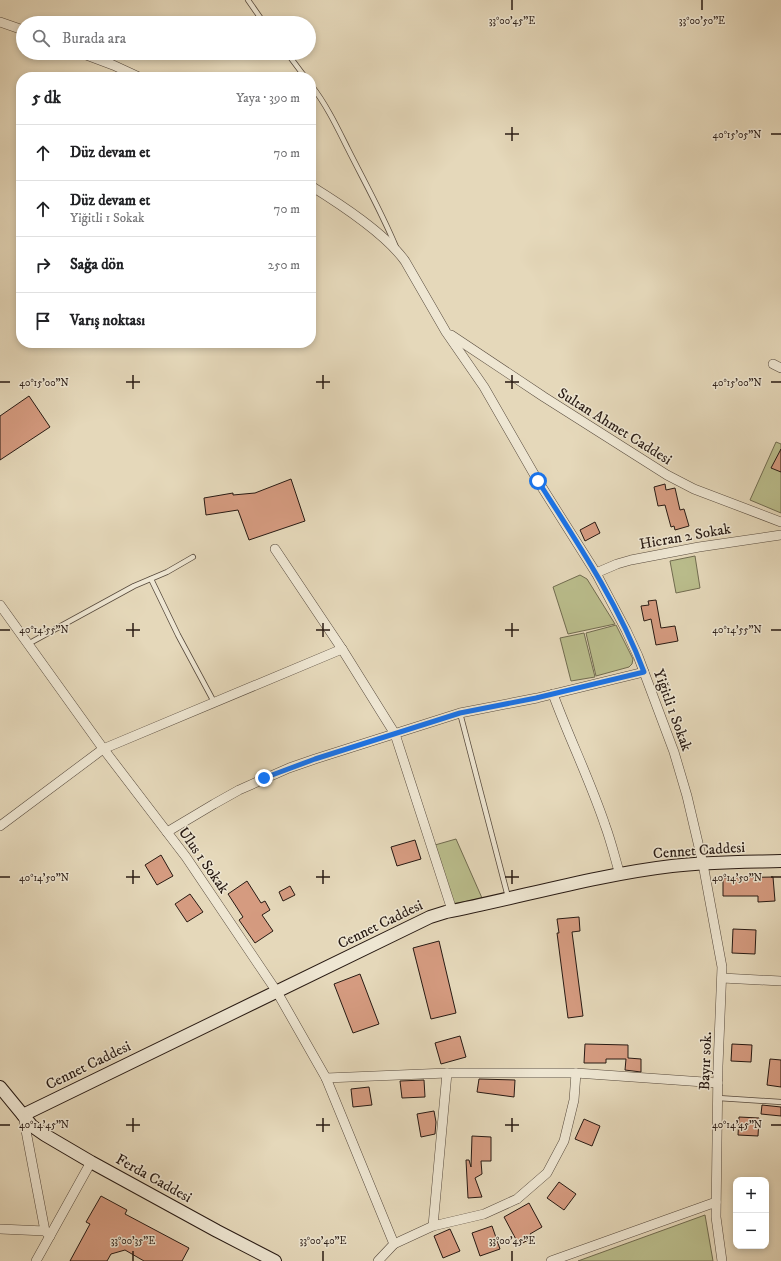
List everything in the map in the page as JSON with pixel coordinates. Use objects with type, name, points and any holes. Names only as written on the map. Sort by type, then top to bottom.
[{"type":"street","points":[[0,22],[16,28]]},
{"type":"street","points":[[100,60],[128,72]]},
{"type":"street","name":"Yiğitli 1 Sokak","points":[[316,189],[355,216],[397,250],[411,270],[446,332],[484,387],[538,481],[596,573],[626,630],[644,672],[674,752],[687,796],[703,864]]},
{"type":"street","name":"Sultan Ahmet Caddesi","points":[[446,332],[544,397],[667,475],[694,489],[781,522]]},
{"type":"street","name":"Hicran 2 Sokak","points":[[596,573],[631,560],[698,547],[781,535]]},
{"type":"street","points":[[275,549],[342,649],[395,734],[452,910]]},
{"type":"street","name":"Ulus 1 Sokak","points":[[0,605],[103,748],[199,875],[277,992],[326,1078],[394,1244]]},
{"type":"street","points":[[0,826],[103,748],[342,649]]},
{"type":"street","points":[[167,832],[214,804],[264,778],[315,759],[460,713],[553,694],[644,672]]},
{"type":"street","points":[[553,694],[606,825],[620,875]]},
{"type":"street","name":"Cennet Caddesi","points":[[23,1115],[430,917],[452,910],[576,882],[672,866],[781,861]]},
{"type":"street","name":"Bayır sok.","points":[[703,864],[722,967],[716,1202],[716,1217],[722,1261]]},
{"type":"street","points":[[722,978],[781,981]]},
{"type":"street","points":[[326,1078],[447,1073],[576,1073],[718,1083]]},
{"type":"street","points":[[433,1226],[447,1073]]},
{"type":"street","points":[[378,1261],[394,1244],[433,1226],[484,1214],[517,1199],[547,1172],[564,1141],[574,1100],[576,1073]]},
{"type":"street","name":"Ferda Caddesi","points":[[0,1087],[32,1126],[91,1162],[275,1261]]},
{"type":"street","points":[[23,1115],[48,1233]]},
{"type":"street","points":[[36,1261],[48,1233],[91,1162]]},
{"type":"street","points":[[551,1261],[716,1202]]},
{"type":"street","points":[[0,1229],[48,1233]]},
{"type":"lane","points":[[248,0],[259,16]]},
{"type":"lane","points":[[292,60],[301,72]]},
{"type":"lane","points":[[316,92],[350,153],[397,250]]},
{"type":"lane","points":[[28,644],[134,586],[167,572],[193,557]]},
{"type":"lane","points":[[151,579],[178,635],[214,702]]},
{"type":"lane","points":[[460,713],[508,898]]},
{"type":"lane","points":[[718,1098],[781,1102]]},
{"type":"green space","points":[[776,442],[781,444],[781,513],[750,500]]},
{"type":"green space","points":[[695,556],[700,588],[676,593],[670,561]]},
{"type":"green space","points":[[580,575],[587,579],[615,624],[568,634],[553,587]]},
{"type":"green space","points":[[616,625],[633,659],[632,664],[629,667],[596,676],[586,633]]},
{"type":"green space","points":[[584,633],[595,677],[571,681],[560,638]]},
{"type":"green space","points":[[456,839],[482,898],[454,904],[435,845]]},
{"type":"green space","points":[[705,1215],[713,1261],[578,1261]]},
{"type":"building","points":[[29,396],[50,427],[0,460],[0,416]]},
{"type":"building","points":[[781,449],[781,472],[771,468]]},
{"type":"building","points":[[291,479],[305,521],[249,540],[238,510],[206,515],[204,498],[233,493],[233,495],[255,493]]},
{"type":"building","points":[[665,484],[666,490],[675,488],[680,510],[684,509],[689,526],[675,530],[674,526],[671,527],[665,505],[658,506],[654,487]]},
{"type":"building","points":[[595,522],[600,533],[585,541],[580,530]]},
{"type":"building","points":[[656,600],[661,628],[675,626],[678,641],[656,645],[651,619],[644,621],[641,606],[649,605],[648,601]]},
{"type":"building","points":[[415,840],[421,859],[397,866],[391,847]]},
{"type":"building","points":[[161,855],[173,876],[157,885],[145,865]]},
{"type":"building","points":[[773,877],[775,901],[758,902],[758,896],[723,896],[723,878]]},
{"type":"building","points":[[247,881],[261,903],[265,901],[270,910],[262,915],[273,931],[255,943],[239,920],[243,917],[228,894]]},
{"type":"building","points":[[290,886],[295,895],[283,901],[279,892]]},
{"type":"building","points":[[190,894],[203,912],[187,922],[175,904]]},
{"type":"building","points":[[579,917],[580,931],[572,932],[583,1016],[568,1018],[557,933],[559,933],[557,919]]},
{"type":"building","points":[[733,929],[756,930],[755,954],[732,953]]},
{"type":"building","points":[[439,941],[456,1013],[431,1019],[413,948]]},
{"type":"building","points":[[360,974],[379,1024],[353,1033],[334,984]]},
{"type":"building","points":[[460,1036],[466,1057],[441,1064],[435,1043]]},
{"type":"building","points":[[585,1044],[628,1045],[628,1058],[641,1059],[641,1072],[625,1070],[626,1059],[606,1059],[606,1063],[584,1063]]},
{"type":"building","points":[[732,1044],[752,1045],[751,1062],[731,1061]]},
{"type":"building","points":[[770,1059],[781,1060],[781,1087],[767,1085]]},
{"type":"building","points":[[479,1079],[515,1080],[514,1097],[477,1092]]},
{"type":"building","points":[[424,1080],[425,1097],[402,1098],[400,1081]]},
{"type":"building","points":[[369,1087],[372,1105],[353,1107],[351,1089]]},
{"type":"building","points":[[762,1105],[781,1107],[781,1116],[761,1114]]},
{"type":"building","points":[[434,1111],[436,1122],[435,1134],[421,1137],[417,1114]]},
{"type":"building","points":[[739,1117],[759,1118],[758,1136],[738,1135]]},
{"type":"building","points":[[584,1119],[600,1126],[592,1146],[575,1139]]},
{"type":"building","points":[[472,1136],[491,1137],[491,1161],[481,1161],[482,1174],[475,1178],[482,1197],[468,1198],[466,1160],[469,1160],[471,1167]]},
{"type":"building","points":[[559,1182],[576,1194],[564,1210],[547,1198]]},
{"type":"building","points":[[101,1196],[127,1210],[125,1214],[189,1248],[182,1261],[144,1261],[125,1250],[111,1254],[107,1261],[70,1261],[90,1224],[86,1222]]},
{"type":"building","points":[[529,1203],[542,1227],[530,1234],[532,1238],[519,1245],[504,1217]]},
{"type":"building","points":[[492,1226],[500,1249],[480,1256],[472,1233]]},
{"type":"building","points":[[450,1229],[460,1251],[443,1258],[434,1236]]},
{"type":"route","points":[[264,778],[315,759],[460,713],[536,698],[644,672],[626,630],[596,573],[538,481]]}]
